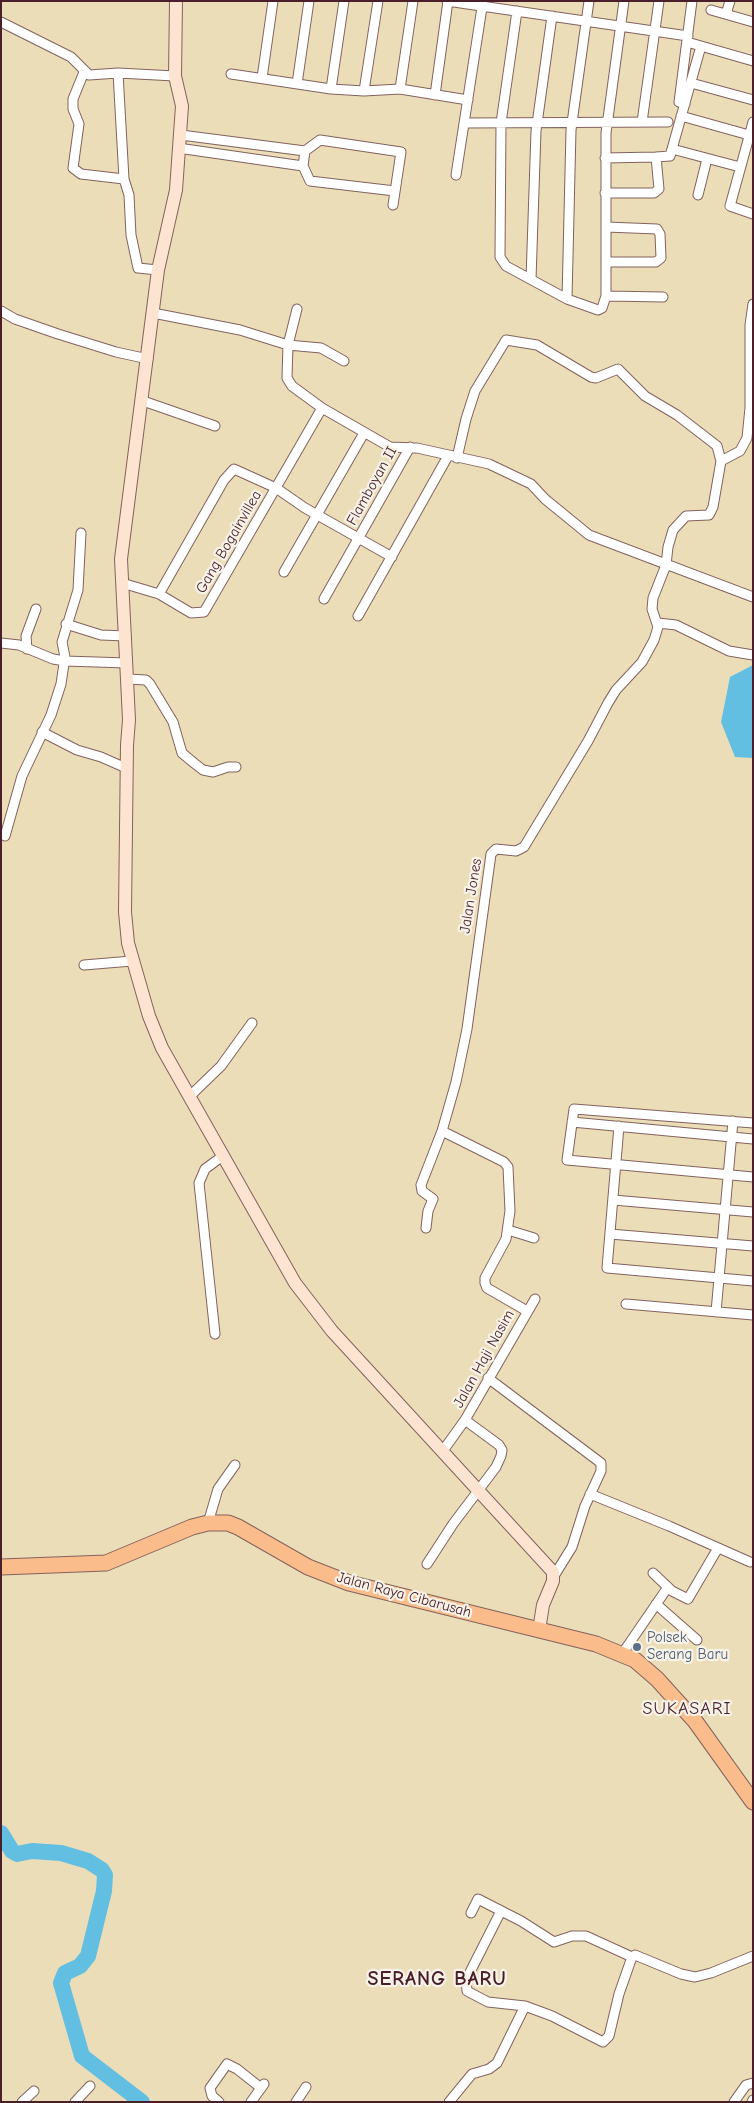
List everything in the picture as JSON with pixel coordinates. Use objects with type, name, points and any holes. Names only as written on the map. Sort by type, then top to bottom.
[{"type":"main road","name":"Jalan Raya Cibarusah","points":[[1,1567],[106,1563],[192,1527],[208,1523],[228,1524],[238,1527],[308,1567],[349,1583],[539,1630],[622,1654],[642,1664],[674,1697],[719,1753],[753,1802]]},
{"type":"street","points":[[176,1],[175,76],[182,106],[176,190],[158,270],[143,401],[122,542],[122,583],[129,720],[126,768],[124,912],[132,961],[149,1016],[162,1048],[281,1259],[306,1299],[332,1331],[478,1492],[538,1555],[553,1572],[554,1576]]},
{"type":"street","points":[[262,78],[273,1]]},
{"type":"street","points":[[297,84],[309,1]]},
{"type":"street","points":[[331,89],[344,1]]},
{"type":"street","points":[[364,91],[378,1]]},
{"type":"street","points":[[400,89],[413,1]]},
{"type":"street","points":[[435,94],[448,1],[482,4],[654,31],[688,39],[701,46],[753,61]]},
{"type":"street","points":[[567,299],[572,123],[589,1]]},
{"type":"street","points":[[517,11],[501,123],[500,257],[506,266],[567,299],[598,310],[602,308],[606,296],[605,158],[607,122],[624,1]]},
{"type":"street","points":[[642,122],[658,1]]},
{"type":"street","points":[[685,104],[679,102],[692,1]]},
{"type":"street","points":[[726,14],[730,1]]},
{"type":"street","points":[[456,175],[482,4]]},
{"type":"street","points":[[710,10],[753,22]]},
{"type":"street","points":[[531,279],[537,123],[552,16]]},
{"type":"street","points":[[1,22],[71,57],[84,72],[94,76],[118,73],[175,76]]},
{"type":"street","points":[[605,158],[670,156],[701,46]]},
{"type":"street","points":[[84,72],[73,99],[73,109],[79,124],[73,168],[81,174],[124,179]]},
{"type":"street","points":[[118,73],[124,179],[129,195],[131,235],[138,268],[158,270]]},
{"type":"street","points":[[231,74],[331,89],[364,91],[400,89],[468,100]]},
{"type":"street","points":[[691,83],[753,100]]},
{"type":"street","points":[[681,116],[750,135]]},
{"type":"street","points":[[465,123],[668,122]]},
{"type":"street","points":[[753,122],[730,206],[753,214]]},
{"type":"street","points":[[181,134],[305,151],[320,140],[401,152],[393,205]]},
{"type":"street","points":[[178,148],[303,166]]},
{"type":"street","points":[[672,149],[740,168]]},
{"type":"street","points":[[305,151],[303,166],[310,182],[395,191]]},
{"type":"street","points":[[605,193],[654,193],[658,189],[656,157]]},
{"type":"street","points":[[698,195],[707,159]]},
{"type":"street","points":[[606,227],[657,230],[660,234],[661,258],[656,262],[606,262]]},
{"type":"street","points":[[606,296],[663,297]]},
{"type":"street","points":[[358,616],[453,457],[476,391],[506,340],[537,345],[591,377],[596,378],[618,369],[645,396],[677,415],[717,446],[721,461],[740,452],[749,430],[749,357],[753,304]]},
{"type":"street","points":[[297,309],[288,346],[286,373],[289,382],[322,408],[390,448],[410,447],[489,464],[528,482],[590,535],[753,597]]},
{"type":"street","points":[[1,312],[58,334],[116,352],[148,358]]},
{"type":"street","points":[[153,313],[240,330],[288,346],[321,348],[344,361]]},
{"type":"street","points":[[143,401],[215,426]]},
{"type":"street","name":"Gang Bogainvillea","points":[[122,583],[159,594],[191,613],[204,612],[322,408]]},
{"type":"street","points":[[284,572],[364,432]]},
{"type":"street","name":"Flamboyan II","points":[[324,599],[410,447]]},
{"type":"street","name":"Jalan Jones","points":[[426,1228],[427,1214],[433,1199],[422,1191],[421,1185],[442,1131],[456,1082],[467,1029],[491,854],[496,849],[516,851],[524,847],[584,748],[608,703],[646,655],[658,631],[658,622],[652,608],[653,598],[666,565],[670,537],[678,523],[686,516],[709,515],[713,507],[721,461]]},
{"type":"street","points":[[159,594],[230,471],[239,470],[276,488],[318,515],[392,557]]},
{"type":"street","points":[[5,836],[22,776],[59,690],[65,661],[62,642],[66,624],[77,598],[81,571],[81,533]]},
{"type":"street","points":[[27,649],[26,636],[36,609]]},
{"type":"street","points":[[658,622],[676,625],[734,653],[753,655]]},
{"type":"street","points":[[66,624],[101,635],[126,636]]},
{"type":"street","points":[[1,643],[19,645],[53,659],[65,661],[127,663]]},
{"type":"street","points":[[128,679],[146,680],[150,684],[173,722],[182,753],[194,764],[203,770],[213,772],[228,766],[236,767]]},
{"type":"street","points":[[42,732],[77,750],[101,756],[126,768]]},
{"type":"street","points":[[84,965],[132,961]]},
{"type":"street","points":[[190,1096],[221,1066],[252,1022]]},
{"type":"street","points":[[753,1123],[574,1110],[567,1160],[753,1177]]},
{"type":"street","points":[[572,1122],[753,1139]]},
{"type":"street","points":[[716,1312],[733,1122]]},
{"type":"street","points":[[619,1126],[606,1268],[753,1281]]},
{"type":"street","name":"Jalan Haji Nasim","points":[[442,1131],[504,1162],[508,1167],[510,1211],[508,1230],[504,1246],[485,1278],[485,1283],[487,1288],[527,1311],[465,1420],[442,1452]]},
{"type":"street","points":[[215,1334],[200,1183],[206,1169],[224,1155]]},
{"type":"street","points":[[613,1200],[753,1212]]},
{"type":"street","points":[[508,1230],[534,1238]]},
{"type":"street","points":[[610,1234],[753,1246]]},
{"type":"street","points":[[527,1311],[535,1299]]},
{"type":"street","points":[[626,1304],[753,1315]]},
{"type":"street","points":[[488,1378],[516,1401],[599,1459],[601,1471],[576,1530],[572,1547],[554,1576],[540,1617],[539,1630]]},
{"type":"street","points":[[427,1564],[453,1524],[496,1467],[502,1450],[499,1445],[465,1420]]},
{"type":"street","points":[[208,1523],[218,1489],[235,1465]]},
{"type":"street","points":[[590,1494],[750,1562]]},
{"type":"street","points":[[654,1573],[668,1587],[688,1599],[718,1548]]},
{"type":"street","points":[[622,1654],[668,1587]]},
{"type":"street","points":[[656,1604],[697,1640]]},
{"type":"street","points":[[471,1913],[478,1899],[554,1942],[572,1936],[586,1936],[632,1957],[639,1956],[681,1974],[695,1977],[711,1974],[753,1956]]},
{"type":"street","points":[[501,1912],[466,1980],[465,1986],[467,1991],[488,2002],[525,2006],[552,2016],[603,2042],[609,2036],[619,1994],[632,1957]]},
{"type":"street","points":[[449,2102],[472,2074],[489,2069],[496,2063],[525,2006]]},
{"type":"street","points":[[219,2102],[212,2096],[210,2088],[227,2064],[237,2068],[263,2086],[251,2102]]},
{"type":"street","points":[[734,2102],[742,2088],[753,2083]]},
{"type":"street","points":[[75,2102],[90,2086]]},
{"type":"street","points":[[296,2102],[306,2087]]},
{"type":"street","points":[[22,2102],[34,2091]]},
{"type":"water","points":[[753,665],[753,758],[735,757],[721,722],[730,677]]},
{"type":"waterway","points":[[1,1833],[12,1851],[17,1854],[32,1851],[61,1853],[88,1861],[102,1870],[105,1875],[104,1891],[88,1956],[80,1966],[65,1973],[61,1983],[82,2056],[142,2102]]},
{"type":"place","name":"Polsek Serang Baru","points":[[637,1647]]},
{"type":"district","name":"SUKASARI","points":[[687,1709]]},
{"type":"district","name":"SERANG BARU","points":[[437,1979]]}]
